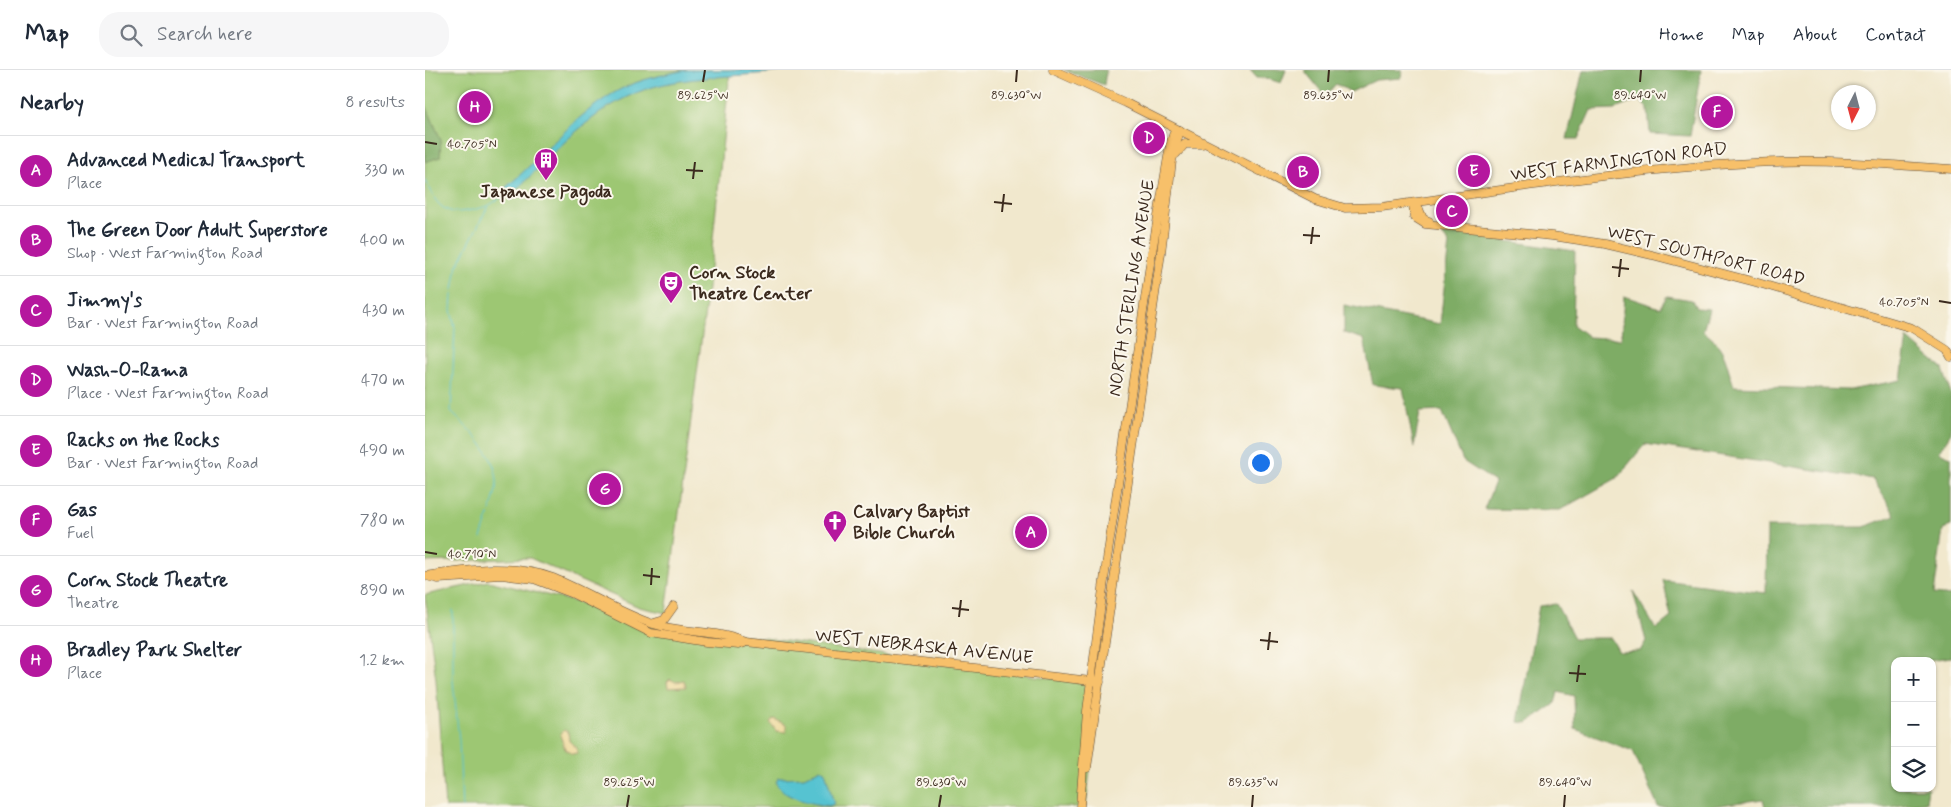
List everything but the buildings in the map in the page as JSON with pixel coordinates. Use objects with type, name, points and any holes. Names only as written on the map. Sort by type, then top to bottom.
[{"type":"main road","name":"WEST FARMINGTON ROAD","points":[[1053,70],[1078,79],[1315,199],[1331,205],[1364,209],[1665,170],[1732,164],[1795,162],[1951,169]]},
{"type":"main road","name":"NORTH STERLING AVENUE","points":[[1080,807],[1100,682],[1161,253],[1168,188],[1180,130]]},
{"type":"main road","name":"NORTH STERLING AVENUE","points":[[1080,807],[1090,681],[1152,252],[1171,140],[1174,132],[1180,130]]},
{"type":"main road","points":[[1168,188],[1176,154],[1183,145],[1198,143],[1217,149]]},
{"type":"main road","name":"WEST SOUTHPORT ROAD","points":[[1413,203],[1419,209],[1423,219],[1441,224],[1605,244],[1652,254],[1755,282],[1912,328],[1947,350],[1951,356]]},
{"type":"main road","name":"WEST NEBRASKA AVENUE","points":[[426,576],[439,573],[493,569],[531,573],[551,578],[653,624],[672,629],[735,638],[746,642],[1100,682]]},
{"type":"main road","name":"WEST NEBRASKA AVENUE","points":[[426,576],[438,579],[501,575],[534,579],[571,593],[651,633],[738,645],[746,642]]},
{"type":"main road","points":[[653,624],[664,620],[674,606]]},
{"type":"green space","points":[[425,70],[730,70],[708,288],[666,613],[639,607],[530,558],[425,562]]},
{"type":"green space","points":[[1064,70],[1106,70],[1104,85]]},
{"type":"green space","points":[[1250,70],[1286,70],[1281,83],[1265,78],[1257,78]]},
{"type":"green space","points":[[1304,70],[1402,70],[1401,78],[1376,80],[1351,92],[1336,84],[1325,96]]},
{"type":"green space","points":[[1583,70],[1701,70],[1690,136],[1650,134],[1648,109],[1639,100],[1615,109],[1591,110],[1578,139],[1567,139]]},
{"type":"green space","points":[[425,103],[441,140],[440,157],[425,162]]},
{"type":"green space","points":[[1439,231],[1575,251],[1573,325],[1589,337],[1621,339],[1624,296],[1660,308],[1667,296],[1692,300],[1696,308],[1709,309],[1703,331],[1721,349],[1734,386],[1850,390],[1901,380],[1907,338],[1943,369],[1951,394],[1951,433],[1939,452],[1951,457],[1951,526],[1943,529],[1934,594],[1951,596],[1951,657],[1936,659],[1936,657],[1891,657],[1891,792],[1927,792],[1926,802],[1889,807],[1765,807],[1763,799],[1706,807],[1658,807],[1633,751],[1575,729],[1574,696],[1558,692],[1555,704],[1528,723],[1518,722],[1539,606],[1556,604],[1574,638],[1611,638],[1619,652],[1640,651],[1646,641],[1633,591],[1656,629],[1671,617],[1663,580],[1766,593],[1767,527],[1864,527],[1895,515],[1873,479],[1645,444],[1617,478],[1560,510],[1484,509],[1495,482],[1463,461],[1442,411],[1420,412],[1414,447],[1403,388],[1373,385],[1364,339],[1344,333],[1344,305],[1440,324],[1449,243]]},
{"type":"green space","points":[[488,581],[672,625],[1099,685],[1086,807],[445,807],[436,680],[425,595]]},
{"type":"sand","points":[[670,679],[676,682],[684,680],[686,687],[668,688],[667,682]]},
{"type":"sand","points":[[774,719],[786,725],[786,732],[776,731],[770,722]]},
{"type":"sand","points":[[564,730],[568,732],[569,741],[577,748],[577,753],[572,754],[565,749],[560,735]]},
{"type":"water","points":[[687,70],[791,70],[692,79],[653,87],[636,93],[600,113],[584,125],[510,196],[505,195],[505,188],[574,122],[604,99],[637,82]]},
{"type":"water","points":[[821,769],[825,771],[834,804],[829,806],[792,797],[785,793],[776,783],[778,778],[804,777]]},
{"type":"waterway","points":[[425,180],[436,201],[449,211],[465,211],[488,206]]},
{"type":"waterway","points":[[481,538],[493,502],[497,482],[496,472],[481,443],[451,412],[455,328],[451,310],[452,295],[457,267],[488,206],[505,195]]},
{"type":"waterway","points":[[453,610],[453,681],[459,740],[462,807]]},
{"type":"place","name":"Bradley Park Shelter","points":[[475,107]]},
{"type":"place","name":"Gas","points":[[1717,112]]},
{"type":"place","name":"Wash-O-Rama","points":[[1149,138]]},
{"type":"place","name":"Racks on the Rocks","points":[[1474,171]]},
{"type":"place","name":"The Green Door Adult Superstore","points":[[1303,172]]},
{"type":"place","name":"Japanese Pagoda","points":[[546,181]]},
{"type":"place","name":"Jimmy's","points":[[1452,211]]},
{"type":"place","name":"Corn Stock Theatre Center","points":[[671,304]]},
{"type":"place","name":"Corn Stock Theatre","points":[[605,489]]},
{"type":"place","name":"Advanced Medical Transport","points":[[1031,532]]},
{"type":"place","name":"Calvary Baptist Bible Church","points":[[835,543]]}]
